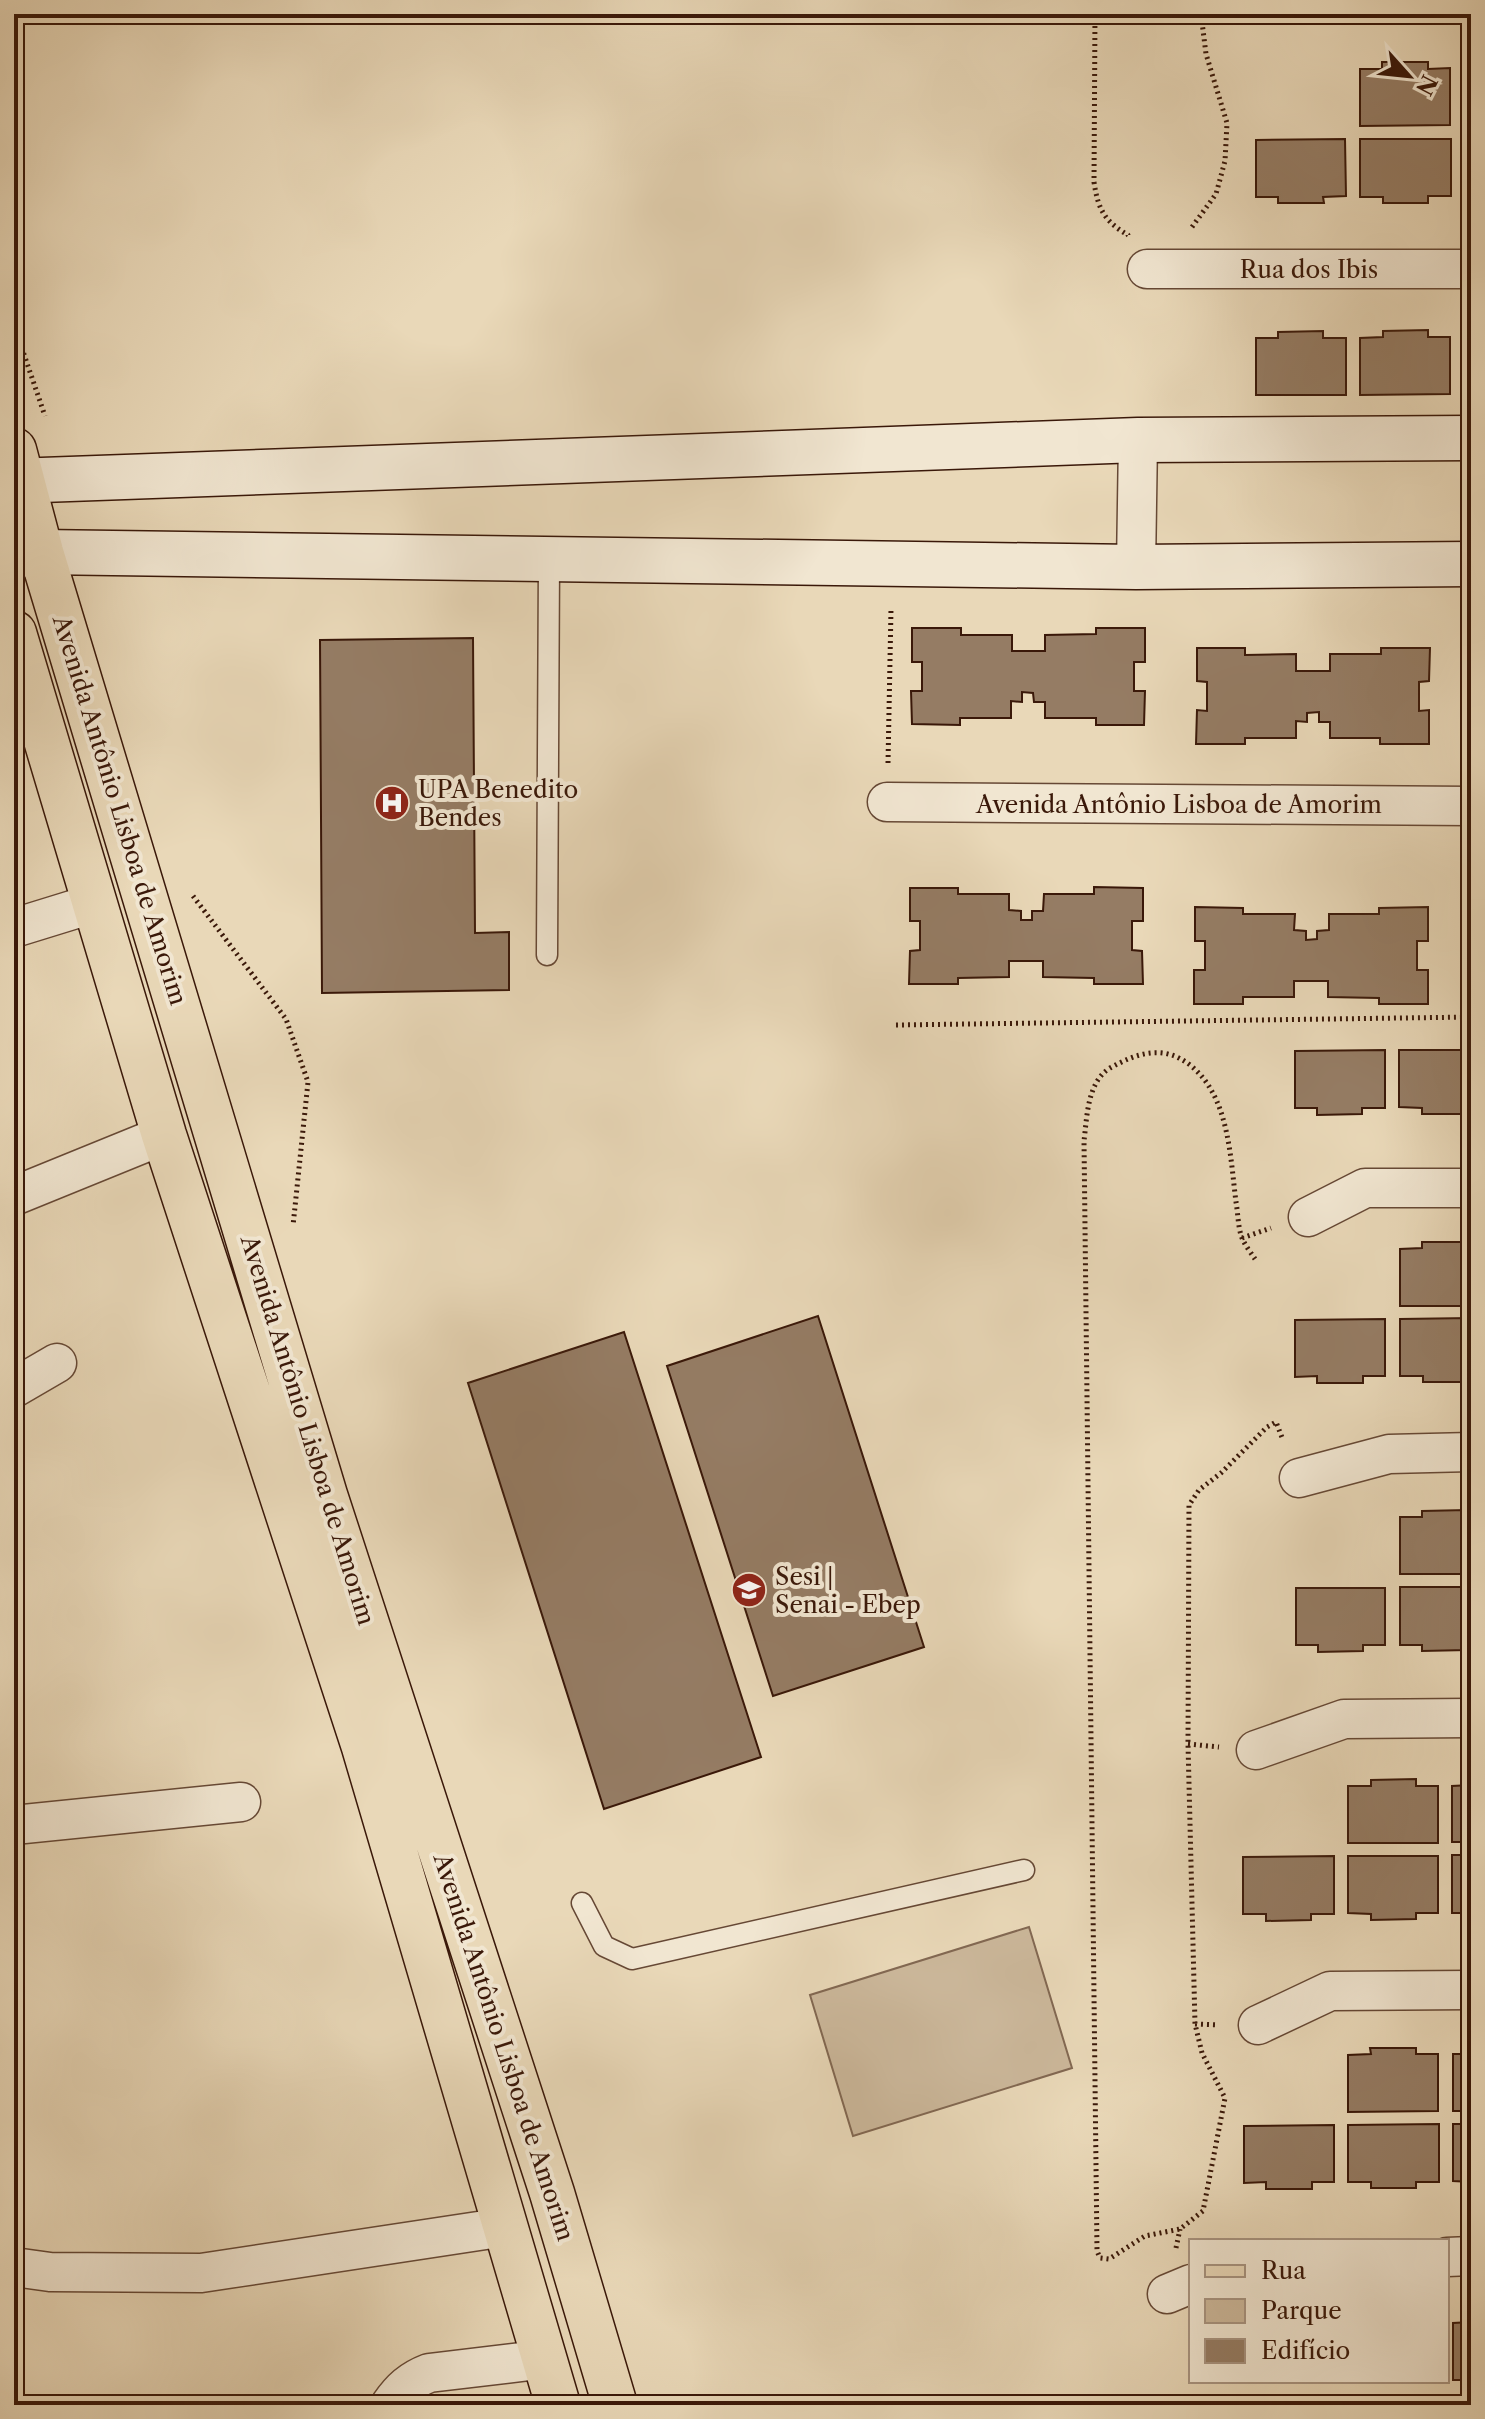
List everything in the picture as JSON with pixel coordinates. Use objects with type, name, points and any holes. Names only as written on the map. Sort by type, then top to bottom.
[{"type":"main road","name":"Avenida Antônio Lisboa de Amorim","points":[[30,473],[27,554],[325,1495],[552,2193],[615,2405]]},
{"type":"main road","name":"Avenida Antônio Lisboa de Amorim","points":[[14,633],[164,1135],[364,1747],[558,2405]]},
{"type":"street","name":"Rua dos Ibis","points":[[1144,256],[1471,269]]},
{"type":"street","points":[[30,473],[1138,440],[1471,438]]},
{"type":"street","points":[[1136,567],[1138,440]]},
{"type":"street","points":[[27,554],[1136,567],[1471,564]]},
{"type":"street","name":"Avenida Antônio Lisboa de Amorim","points":[[887,802],[1471,806]]},
{"type":"street","points":[[14,928],[95,903]]},
{"type":"street","points":[[14,1196],[164,1135]]},
{"type":"street","points":[[1308,1217],[1365,1188],[1471,1188]]},
{"type":"street","points":[[14,1388],[57,1363]]},
{"type":"street","points":[[1299,1478],[1389,1454],[1471,1452]]},
{"type":"street","points":[[1256,1750],[1344,1719],[1471,1718]]},
{"type":"street","points":[[14,1825],[241,1802]]},
{"type":"street","points":[[1258,2025],[1330,1991],[1471,1990]]},
{"type":"street","points":[[14,2267],[50,2272],[201,2273],[505,2227]]},
{"type":"street","points":[[1449,2257],[1471,2256]]},
{"type":"street","points":[[390,2405],[412,2380],[429,2373],[546,2359]]},
{"type":"lane","points":[[547,955],[549,559]]},
{"type":"lane","points":[[582,1903],[604,1946],[632,1959],[1024,1870]]},
{"type":"path","points":[[1095,14],[1094,182],[1098,207],[1144,256]]},
{"type":"path","points":[[1183,232],[1197,224],[1216,194],[1225,161],[1227,123],[1206,54],[1203,14]]},
{"type":"path","points":[[14,325],[30,473]]},
{"type":"path","points":[[887,802],[893,564]]},
{"type":"path","points":[[896,1025],[1471,1017]]},
{"type":"path","points":[[1255,1259],[1242,1238],[1226,1131],[1212,1089],[1196,1070],[1178,1056],[1152,1051],[1127,1058],[1104,1072],[1092,1094],[1084,1141],[1097,2251],[1100,2258],[1109,2259],[1145,2236],[1180,2229],[1203,2211],[1225,2098],[1202,2053],[1195,2024],[1188,1744],[1189,1505],[1199,1490],[1276,1422],[1299,1478]]},
{"type":"green space","points":[[1029,1927],[1072,2068],[853,2136],[810,1995]]},
{"type":"building","points":[[1382,62],[1428,62],[1428,69],[1450,68],[1450,125],[1360,126],[1360,69],[1382,69]]},
{"type":"building","points":[[1465,68],[1471,68],[1471,126],[1465,126]]},
{"type":"building","points":[[1465,138],[1471,138],[1471,196],[1465,196]]},
{"type":"building","points":[[1345,139],[1346,196],[1323,197],[1324,203],[1278,203],[1278,197],[1256,197],[1256,140]]},
{"type":"building","points":[[1360,139],[1451,139],[1451,196],[1428,196],[1428,203],[1383,203],[1383,197],[1360,197]]},
{"type":"building","points":[[1428,330],[1428,337],[1450,337],[1450,394],[1360,395],[1360,338],[1383,337],[1383,331]]},
{"type":"building","points":[[1323,331],[1323,338],[1346,338],[1346,395],[1256,395],[1256,338],[1278,338],[1278,332]]},
{"type":"building","points":[[1465,337],[1471,337],[1471,394],[1465,394]]},
{"type":"building","points":[[912,628],[961,628],[961,635],[1012,635],[1012,651],[1045,651],[1045,635],[1096,634],[1096,628],[1145,628],[1145,662],[1134,662],[1134,691],[1145,691],[1144,725],[1096,725],[1096,718],[1045,718],[1045,702],[1034,702],[1033,693],[1022,692],[1022,702],[1011,701],[1011,718],[960,718],[960,725],[912,724],[911,691],[922,691],[922,662],[912,662]]},
{"type":"building","points":[[473,638],[475,933],[509,932],[509,990],[322,993],[320,640]]},
{"type":"building","points":[[1197,648],[1245,648],[1245,655],[1296,654],[1296,671],[1330,671],[1330,654],[1381,654],[1381,648],[1430,648],[1429,681],[1419,682],[1419,711],[1429,710],[1429,744],[1380,744],[1380,738],[1330,738],[1330,722],[1319,722],[1319,712],[1307,713],[1307,722],[1296,721],[1296,738],[1245,738],[1245,744],[1196,744],[1197,710],[1207,711],[1207,682],[1197,681]]},
{"type":"building","points":[[1094,887],[1143,888],[1143,921],[1132,921],[1132,950],[1142,951],[1143,984],[1094,984],[1094,978],[1043,977],[1043,961],[1009,961],[1009,977],[958,978],[958,984],[909,984],[910,951],[920,950],[920,921],[910,921],[910,888],[958,888],[958,894],[1009,894],[1009,910],[1021,911],[1021,920],[1032,920],[1032,911],[1043,911],[1044,894],[1094,894]]},
{"type":"building","points":[[1195,907],[1243,908],[1243,914],[1295,914],[1294,930],[1306,931],[1306,940],[1317,939],[1317,931],[1329,930],[1329,914],[1379,914],[1379,908],[1428,907],[1428,941],[1417,941],[1417,970],[1428,970],[1428,1004],[1379,1004],[1379,998],[1328,997],[1328,981],[1294,981],[1294,997],[1243,997],[1243,1004],[1194,1004],[1194,970],[1205,970],[1205,941],[1195,941]]},
{"type":"building","points":[[1385,1050],[1385,1108],[1362,1108],[1362,1114],[1317,1115],[1317,1108],[1295,1108],[1295,1051]]},
{"type":"building","points":[[1399,1050],[1471,1050],[1471,1107],[1467,1107],[1467,1114],[1422,1114],[1422,1108],[1399,1107]]},
{"type":"building","points":[[1422,1242],[1467,1242],[1467,1249],[1471,1248],[1471,1306],[1400,1306],[1400,1249],[1422,1248]]},
{"type":"building","points":[[818,1316],[924,1647],[773,1696],[667,1366]]},
{"type":"building","points":[[1471,1318],[1471,1376],[1467,1376],[1468,1382],[1423,1382],[1423,1376],[1400,1376],[1400,1319]]},
{"type":"building","points":[[1385,1319],[1385,1376],[1363,1376],[1363,1383],[1317,1383],[1317,1376],[1295,1377],[1295,1320]]},
{"type":"building","points":[[624,1332],[761,1757],[604,1809],[468,1383]]},
{"type":"building","points":[[1467,1510],[1467,1516],[1471,1517],[1471,1574],[1400,1574],[1400,1517],[1422,1517],[1422,1511]]},
{"type":"building","points":[[1400,1587],[1471,1587],[1471,1644],[1467,1644],[1467,1650],[1422,1651],[1422,1645],[1400,1645]]},
{"type":"building","points":[[1296,1588],[1385,1588],[1385,1645],[1363,1645],[1363,1651],[1318,1652],[1318,1645],[1296,1645]]},
{"type":"building","points":[[1416,1779],[1416,1786],[1438,1786],[1438,1843],[1348,1843],[1348,1786],[1371,1786],[1371,1780]]},
{"type":"building","points":[[1471,1785],[1471,1842],[1452,1842],[1452,1786]]},
{"type":"building","points":[[1452,1855],[1471,1855],[1471,1913],[1452,1913]]},
{"type":"building","points":[[1334,1856],[1334,1914],[1311,1914],[1311,1920],[1266,1921],[1266,1914],[1243,1914],[1243,1857]]},
{"type":"building","points":[[1348,1856],[1438,1856],[1438,1913],[1416,1913],[1416,1919],[1371,1920],[1371,1914],[1348,1913]]},
{"type":"building","points":[[1370,2048],[1416,2048],[1416,2054],[1438,2054],[1438,2111],[1348,2112],[1348,2055],[1371,2054]]},
{"type":"building","points":[[1453,2054],[1471,2054],[1471,2111],[1453,2111]]},
{"type":"building","points":[[1439,2124],[1439,2182],[1416,2182],[1416,2188],[1371,2188],[1371,2182],[1348,2182],[1348,2125]]},
{"type":"building","points":[[1453,2124],[1471,2124],[1471,2182],[1453,2181]]},
{"type":"building","points":[[1334,2125],[1334,2182],[1312,2182],[1312,2189],[1266,2189],[1266,2182],[1244,2183],[1244,2126]]},
{"type":"building","points":[[1471,2322],[1471,2380],[1453,2380],[1453,2323]]},
{"type":"place","name":"UPA Benedito Bendes","points":[[392,803]]},
{"type":"place","name":"Sesi | Senai - Ebep","points":[[749,1590]]}]
